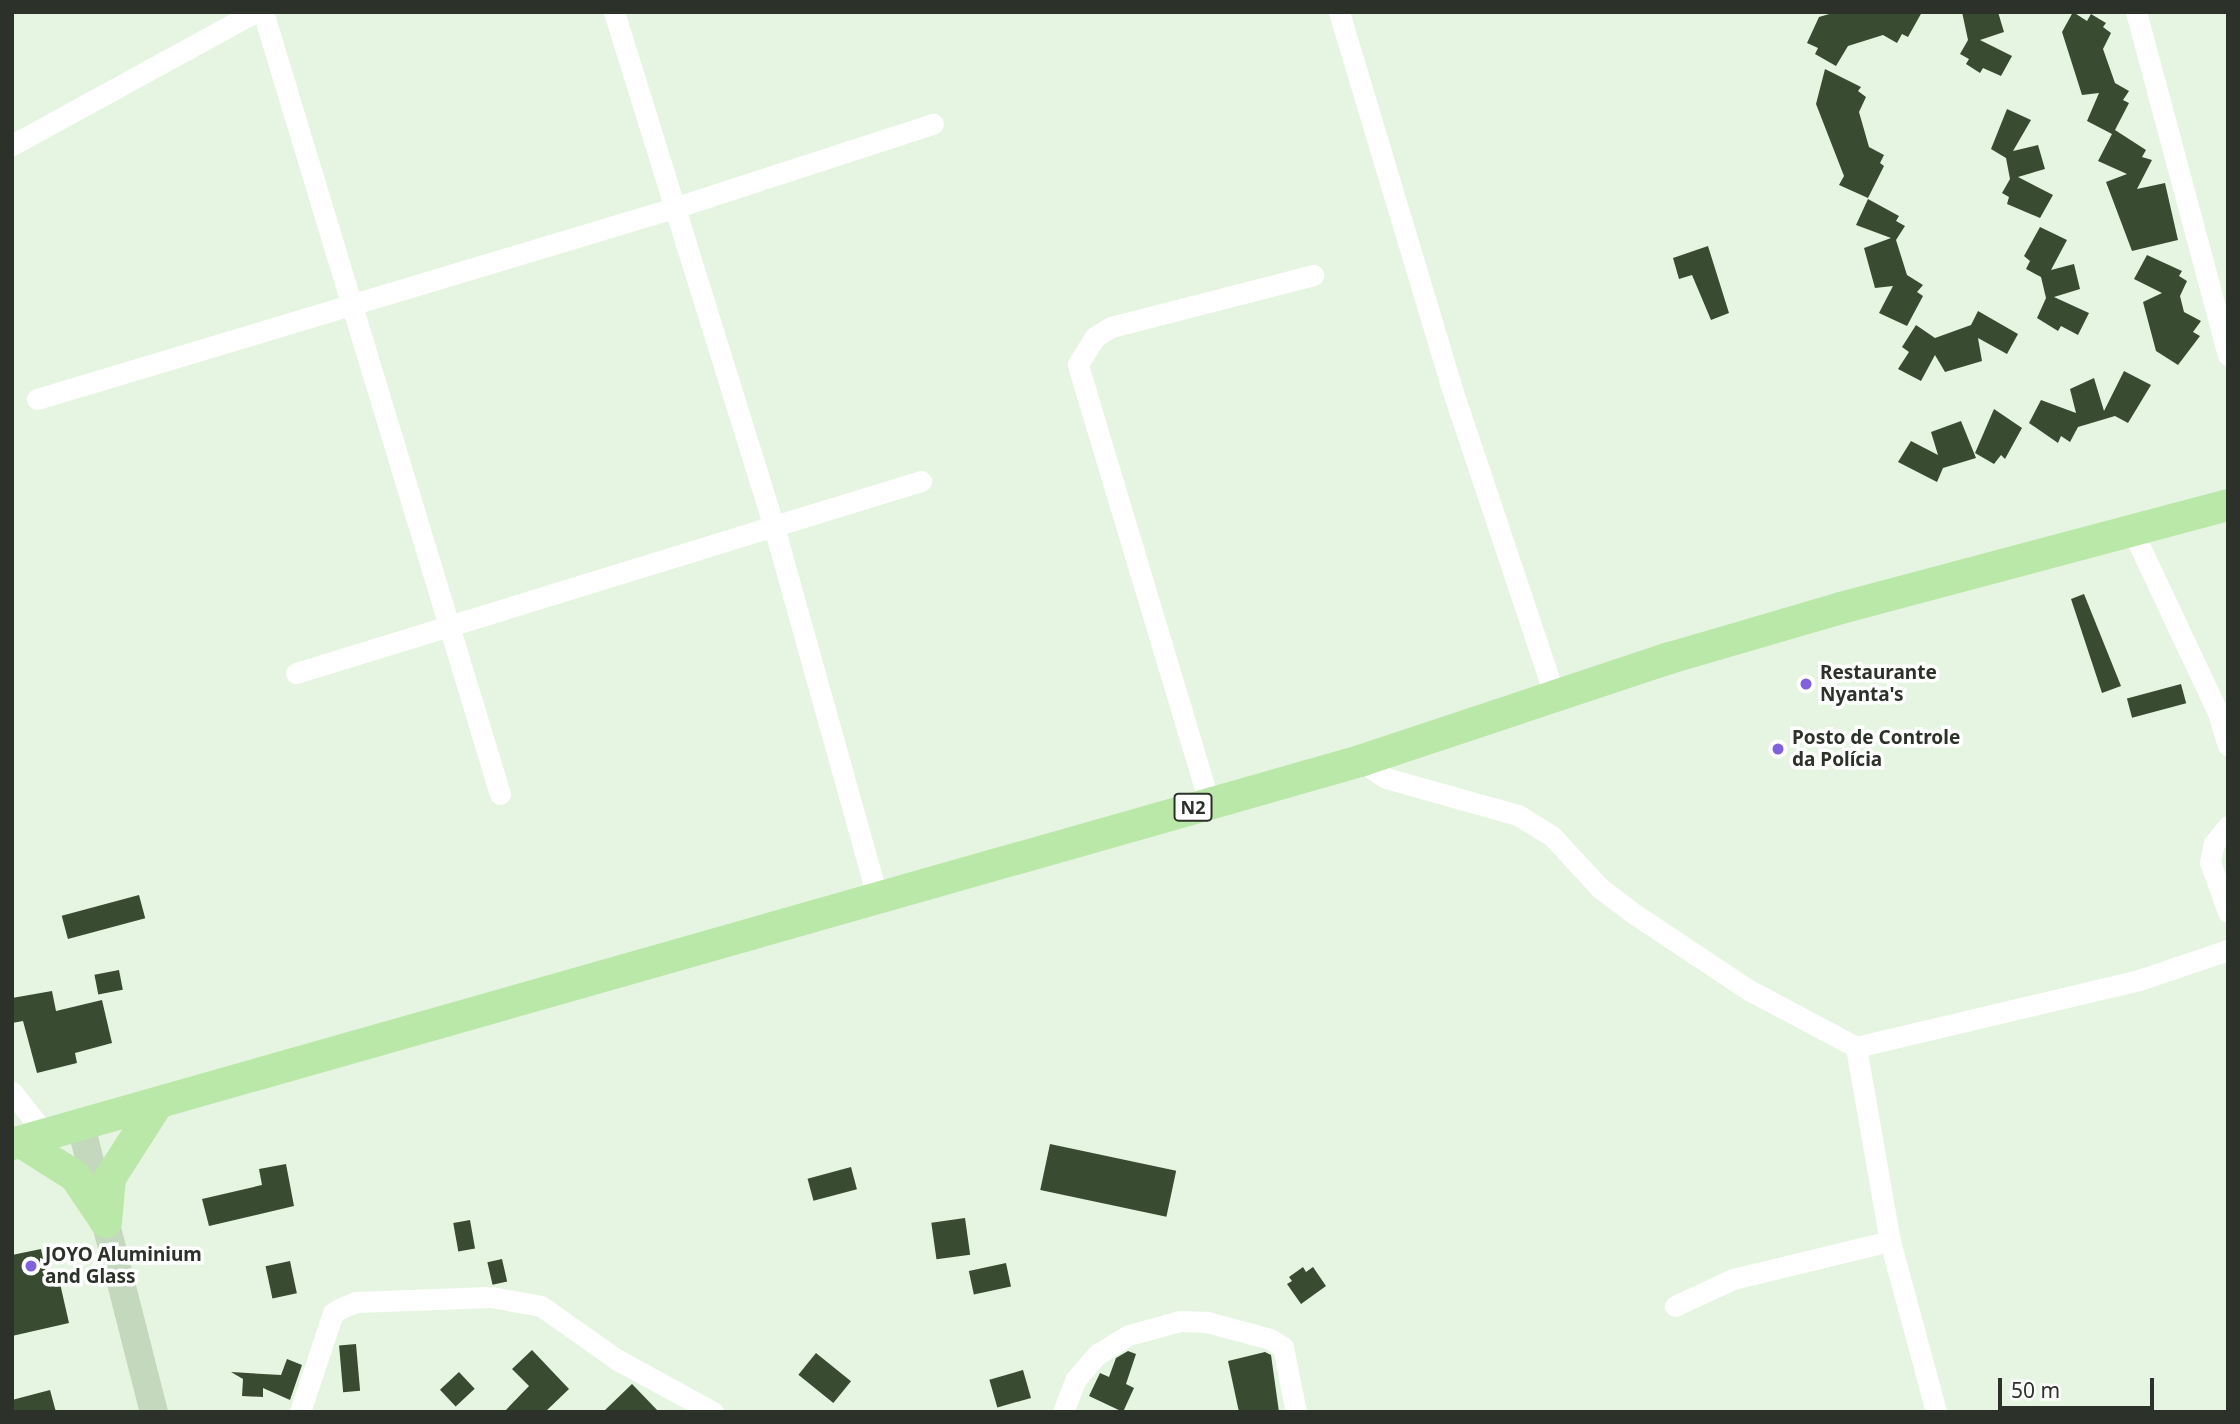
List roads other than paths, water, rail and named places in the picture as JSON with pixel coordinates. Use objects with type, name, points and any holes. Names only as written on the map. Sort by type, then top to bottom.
[{"type":"main road","name":"N2","points":[[27,1140],[156,1106],[877,896],[1360,761],[1841,608],[2228,505]]},
{"type":"main road","points":[[106,1222],[110,1178],[156,1106]]},
{"type":"main road","points":[[81,1126],[154,1412]]},
{"type":"main road","points":[[27,1140],[75,1177],[106,1222]]},
{"type":"street","points":[[12,145],[255,12]]},
{"type":"street","points":[[263,12],[500,794]]},
{"type":"street","points":[[614,12],[677,207],[774,527],[877,896]]},
{"type":"street","points":[[1339,12],[1450,383],[1555,697]]},
{"type":"street","points":[[2136,12],[2228,355]]},
{"type":"street","points":[[37,399],[677,207],[933,124]]},
{"type":"street","points":[[1209,802],[1078,364],[1095,337],[1111,327],[1313,275]]},
{"type":"street","points":[[296,673],[921,481]]},
{"type":"street","points":[[2133,532],[2218,713],[2228,745]]},
{"type":"street","points":[[1360,761],[1386,778],[1517,815],[1552,836],[1600,888],[1630,911],[1749,990],[1856,1047],[2139,980],[2228,950]]},
{"type":"street","points":[[2228,826],[2214,843],[2210,862],[2228,912]]},
{"type":"street","points":[[1856,1047],[1890,1241],[1936,1412]]},
{"type":"street","points":[[12,1092],[27,1140]]},
{"type":"street","points":[[1675,1306],[1733,1279],[1890,1241]]},
{"type":"street","points":[[300,1412],[330,1320],[341,1308],[356,1302],[491,1297],[541,1306],[616,1359],[713,1412]]},
{"type":"street","points":[[1063,1412],[1075,1380],[1098,1354],[1129,1335],[1180,1321],[1207,1322],[1270,1339],[1283,1347],[1296,1412]]},
{"type":"place","name":"Restaurante Nyanta's","points":[[1806,684]]},
{"type":"place","name":"Posto de Controle da Polícia","points":[[1778,749]]},
{"type":"place","name":"JOYO Aluminium and Glass","points":[[31,1266]]}]
